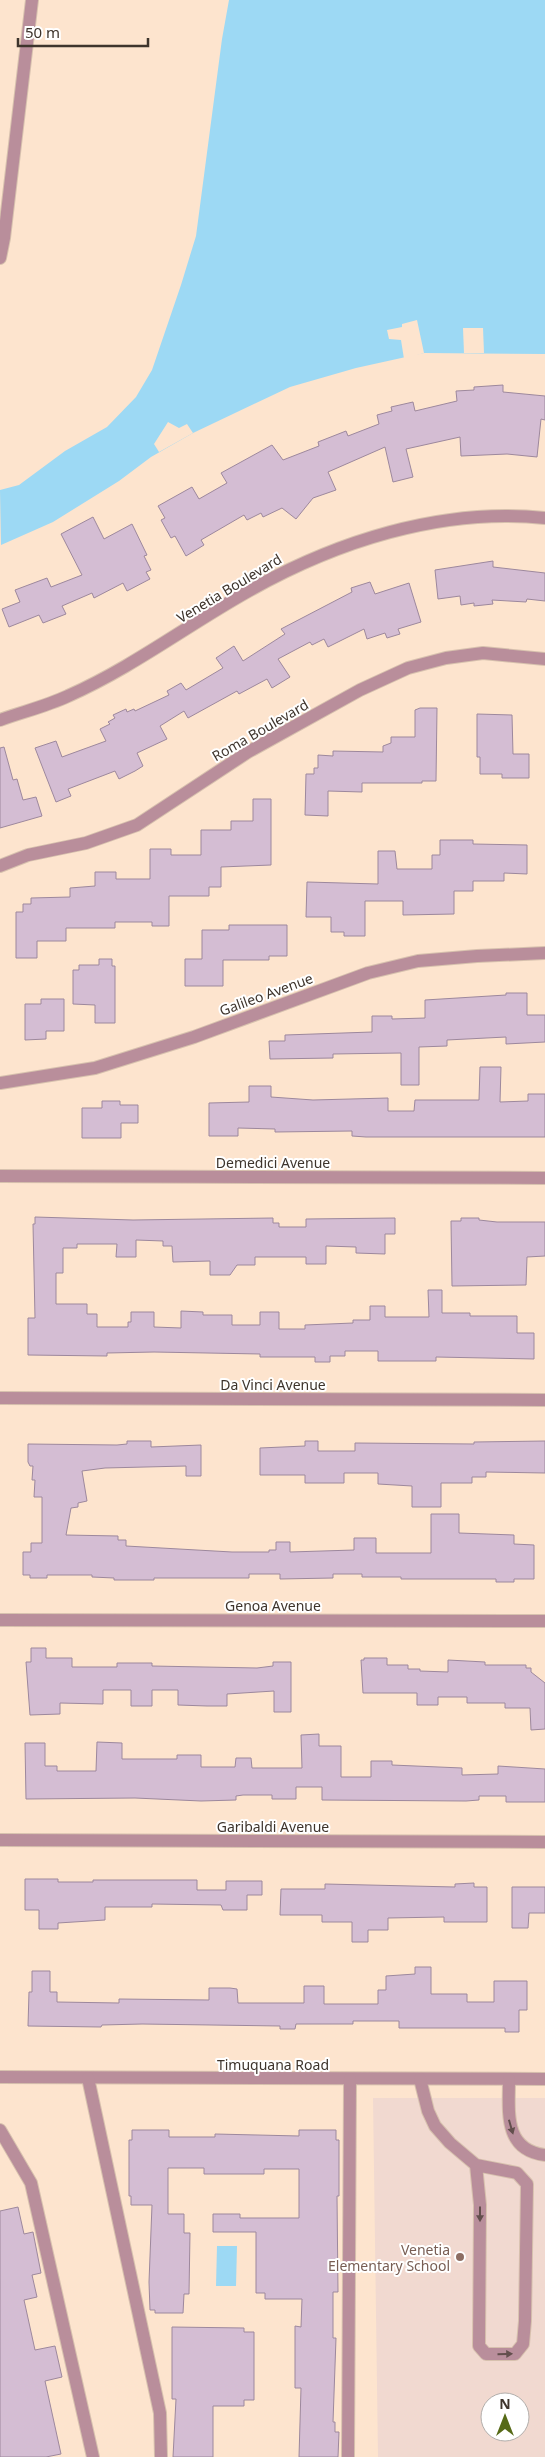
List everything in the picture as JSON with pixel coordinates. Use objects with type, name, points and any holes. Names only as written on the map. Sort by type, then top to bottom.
[{"type":"street","points":[[0,258],[32,0]]},
{"type":"street","name":"Venetia Boulevard","points":[[0,720],[67,697],[130,664],[244,594],[289,569],[340,548],[388,533],[476,516],[522,515],[545,518]]},
{"type":"street","name":"Roma Boulevard","points":[[0,866],[28,855],[86,843],[137,825],[248,752],[360,690],[408,668],[446,658],[483,653],[545,659]]},
{"type":"street","name":"Galileo Avenue","points":[[0,1083],[95,1068],[194,1037],[368,973],[384,969],[418,961],[545,953]]},
{"type":"street","name":"Demedici Avenue","points":[[0,1176],[545,1178]]},
{"type":"street","name":"Da Vinci Avenue","points":[[0,1398],[545,1400]]},
{"type":"street","name":"Genoa Avenue","points":[[0,1620],[545,1621]]},
{"type":"street","name":"Garibaldi Avenue","points":[[0,1840],[545,1842]]},
{"type":"street","name":"Timuquana Road","points":[[0,2077],[545,2079]]},
{"type":"street","points":[[88,2078],[160,2414],[161,2457]]},
{"type":"street","points":[[348,2457],[350,2079]]},
{"type":"street","points":[[420,2079],[428,2111],[435,2126],[450,2143],[476,2165],[517,2173],[527,2184],[525,2321],[523,2344],[515,2354],[486,2354],[479,2346],[480,2205],[476,2165]]},
{"type":"street","points":[[509,2079],[509,2122],[515,2139],[526,2150],[545,2155]]},
{"type":"street","points":[[0,2130],[31,2183],[93,2457]]},
{"type":"shaded area","name":"Venetia Elementary School","points":[[373,2098],[545,2098],[545,2457],[378,2457]]},
{"type":"water","points":[[229,0],[545,0],[545,354],[424,353],[356,368],[290,387],[193,433],[151,457],[119,481],[53,522],[1,545],[0,490],[19,485],[65,451],[107,427],[136,397],[152,370],[196,236],[222,39]]},
{"type":"water","points":[[217,2246],[237,2246],[236,2286],[216,2286]]},
{"type":"pier","points":[[417,320],[424,353],[404,359],[401,340],[389,339],[387,330],[402,327],[402,324]]},
{"type":"pier","points":[[463,328],[483,328],[484,353],[464,353]]},
{"type":"pier","points":[[168,422],[179,428],[187,424],[193,433],[159,452],[154,444]]},
{"type":"building","points":[[503,385],[503,392],[545,396],[545,420],[541,419],[537,457],[507,454],[461,456],[460,437],[406,449],[413,477],[393,482],[385,447],[328,472],[336,490],[313,498],[296,519],[282,508],[263,517],[261,513],[247,520],[244,515],[201,540],[204,545],[186,556],[175,536],[171,538],[161,520],[165,518],[158,506],[192,487],[199,499],[227,483],[221,473],[272,445],[283,460],[319,446],[318,442],[346,431],[348,436],[379,424],[377,415],[392,411],[391,407],[413,402],[415,411],[457,401],[456,391],[474,390],[474,387]]},
{"type":"building","points":[[93,517],[104,539],[132,524],[147,555],[144,556],[151,570],[146,572],[150,579],[127,591],[123,583],[94,598],[92,593],[62,606],[66,614],[43,623],[39,615],[9,627],[2,609],[20,602],[15,590],[47,578],[51,587],[82,575],[61,534]]},
{"type":"building","points":[[493,561],[493,567],[545,573],[545,601],[527,599],[526,602],[492,600],[493,604],[474,606],[474,603],[461,605],[460,596],[438,599],[435,570]]},
{"type":"building","points":[[370,582],[375,594],[409,583],[421,622],[398,629],[400,634],[387,638],[385,633],[367,639],[364,629],[328,647],[324,639],[312,645],[310,642],[278,659],[290,677],[272,688],[267,679],[239,694],[237,691],[188,718],[184,711],[160,726],[167,739],[137,753],[143,766],[119,779],[115,771],[68,789],[71,796],[56,802],[35,748],[56,741],[62,757],[106,741],[100,729],[110,724],[108,722],[115,718],[113,715],[126,709],[127,712],[134,709],[135,711],[169,695],[167,691],[181,683],[186,690],[223,668],[216,658],[234,646],[243,661],[285,634],[281,629],[352,592],[351,588]]},
{"type":"building","points":[[420,708],[437,708],[436,781],[422,781],[422,783],[362,783],[362,792],[328,791],[328,816],[305,815],[306,774],[314,774],[314,768],[318,768],[318,755],[333,756],[333,751],[383,752],[383,746],[391,743],[391,737],[415,737],[415,710]]},
{"type":"building","points":[[477,714],[512,715],[513,754],[529,754],[529,778],[502,778],[502,774],[480,774],[480,757],[477,757]]},
{"type":"building","points":[[4,747],[13,780],[17,779],[23,800],[36,797],[42,816],[0,828],[0,748]]},
{"type":"building","points":[[253,799],[271,799],[271,865],[221,867],[221,887],[209,887],[209,896],[169,896],[169,926],[152,926],[152,922],[115,922],[115,928],[66,928],[66,941],[37,941],[37,958],[16,958],[16,912],[23,912],[23,904],[31,904],[31,898],[70,897],[70,888],[95,886],[95,872],[116,872],[116,879],[150,879],[150,849],[171,849],[171,855],[201,855],[201,830],[231,830],[231,821],[253,821]]},
{"type":"building","points":[[440,840],[473,840],[473,844],[527,845],[527,874],[504,873],[504,881],[473,881],[473,891],[454,891],[454,914],[403,915],[403,901],[365,901],[365,936],[344,936],[344,932],[331,932],[331,917],[306,917],[307,882],[378,884],[378,851],[395,851],[397,869],[432,869],[432,855],[440,855]]},
{"type":"building","points":[[229,925],[287,925],[287,956],[269,956],[269,960],[223,960],[223,986],[185,986],[185,959],[202,959],[202,930],[229,930]]},
{"type":"building","points":[[99,959],[112,959],[112,966],[115,966],[115,1023],[95,1023],[95,1005],[73,1004],[73,970],[79,970],[79,965],[99,965]]},
{"type":"building","points":[[506,993],[527,993],[527,1015],[545,1015],[545,1042],[506,1044],[506,1037],[447,1040],[447,1046],[419,1047],[419,1085],[401,1085],[401,1053],[333,1054],[333,1058],[270,1059],[269,1041],[285,1041],[285,1035],[372,1032],[372,1016],[392,1016],[392,1019],[425,1018],[425,1000],[506,995]]},
{"type":"building","points":[[41,999],[64,999],[64,1031],[46,1031],[46,1039],[25,1040],[25,1004],[41,1004]]},
{"type":"building","points":[[480,1067],[501,1067],[500,1102],[528,1101],[528,1094],[545,1094],[545,1137],[366,1137],[352,1136],[352,1131],[275,1132],[275,1129],[238,1128],[238,1136],[209,1136],[209,1103],[249,1102],[249,1086],[271,1086],[271,1097],[313,1100],[388,1098],[388,1111],[414,1111],[415,1100],[479,1100]]},
{"type":"building","points":[[102,1101],[120,1101],[120,1105],[138,1105],[138,1123],[121,1123],[121,1138],[82,1138],[82,1108],[102,1108]]},
{"type":"building","points":[[35,1217],[133,1220],[273,1218],[273,1223],[279,1223],[279,1227],[306,1227],[306,1219],[395,1218],[395,1234],[385,1234],[385,1254],[356,1253],[356,1247],[326,1246],[326,1264],[306,1264],[306,1257],[255,1257],[255,1265],[237,1265],[230,1275],[210,1275],[210,1261],[173,1262],[172,1246],[163,1246],[163,1241],[136,1240],[136,1257],[116,1257],[117,1244],[77,1244],[77,1248],[63,1248],[63,1273],[56,1273],[56,1304],[87,1304],[87,1314],[97,1314],[97,1327],[128,1327],[128,1322],[131,1322],[131,1312],[154,1312],[154,1327],[181,1328],[181,1311],[203,1312],[203,1315],[232,1315],[232,1325],[260,1325],[260,1312],[279,1312],[279,1329],[305,1329],[305,1325],[353,1323],[353,1320],[370,1320],[370,1306],[385,1306],[385,1317],[429,1317],[428,1290],[442,1290],[442,1313],[470,1313],[470,1316],[517,1316],[517,1333],[534,1333],[534,1359],[436,1357],[436,1361],[378,1361],[378,1351],[345,1351],[345,1356],[330,1356],[330,1362],[315,1362],[315,1357],[260,1357],[260,1354],[154,1352],[107,1353],[107,1356],[28,1355],[28,1318],[35,1318],[33,1224],[35,1224]]},
{"type":"building","points":[[461,1218],[479,1218],[479,1220],[497,1222],[545,1222],[545,1256],[527,1257],[526,1285],[452,1286],[451,1221],[461,1221]]},
{"type":"building","points":[[127,1441],[151,1441],[151,1447],[201,1445],[201,1476],[186,1476],[186,1466],[105,1468],[82,1471],[87,1501],[78,1503],[78,1507],[71,1508],[66,1535],[118,1536],[118,1540],[126,1540],[126,1546],[232,1552],[269,1552],[269,1550],[276,1550],[276,1542],[290,1542],[290,1552],[354,1550],[354,1538],[376,1538],[376,1553],[431,1553],[431,1514],[459,1514],[459,1533],[514,1535],[514,1544],[534,1545],[534,1579],[514,1579],[514,1582],[496,1582],[496,1579],[401,1579],[401,1577],[362,1577],[362,1574],[333,1574],[333,1578],[280,1579],[280,1574],[249,1574],[249,1578],[114,1580],[114,1578],[92,1577],[92,1575],[47,1575],[47,1578],[30,1578],[30,1575],[23,1575],[23,1552],[31,1552],[31,1543],[42,1543],[42,1497],[34,1497],[35,1480],[32,1480],[33,1466],[30,1466],[28,1462],[28,1444],[117,1445],[127,1444]]},
{"type":"building","points":[[305,1441],[318,1441],[318,1451],[355,1451],[355,1443],[474,1444],[474,1442],[545,1441],[545,1473],[486,1472],[486,1477],[472,1477],[472,1483],[441,1483],[441,1507],[412,1507],[412,1486],[378,1484],[378,1473],[344,1473],[344,1483],[305,1483],[305,1475],[260,1475],[260,1448],[305,1446]]},
{"type":"building","points":[[31,1648],[46,1648],[46,1658],[72,1658],[72,1667],[117,1667],[117,1663],[152,1663],[152,1666],[257,1668],[273,1666],[273,1662],[291,1662],[291,1712],[274,1712],[274,1691],[227,1694],[227,1706],[207,1706],[178,1705],[178,1690],[152,1690],[152,1706],[131,1706],[131,1690],[103,1690],[103,1704],[60,1703],[60,1714],[30,1715],[26,1662],[31,1662]]},
{"type":"building","points":[[364,1658],[387,1658],[387,1665],[408,1665],[408,1669],[420,1669],[420,1671],[448,1672],[448,1660],[485,1662],[485,1665],[526,1665],[526,1668],[531,1668],[531,1672],[545,1683],[545,1729],[531,1730],[530,1708],[505,1708],[505,1703],[467,1703],[467,1697],[438,1697],[438,1705],[417,1705],[417,1693],[363,1693],[361,1660],[364,1660]]},
{"type":"building","points":[[319,1734],[319,1746],[341,1746],[341,1777],[371,1777],[371,1761],[392,1761],[392,1765],[462,1768],[462,1775],[498,1774],[498,1766],[545,1769],[545,1802],[506,1802],[506,1796],[479,1796],[479,1800],[466,1801],[322,1800],[322,1787],[296,1787],[296,1799],[272,1799],[272,1795],[243,1795],[236,1796],[236,1800],[201,1801],[135,1798],[26,1799],[25,1743],[45,1743],[45,1766],[57,1766],[57,1771],[96,1771],[97,1742],[122,1743],[122,1759],[177,1759],[177,1755],[201,1755],[201,1767],[235,1767],[236,1758],[251,1758],[252,1768],[302,1768],[301,1735]]},
{"type":"building","points":[[25,1879],[58,1879],[58,1882],[197,1880],[197,1890],[226,1890],[226,1881],[262,1881],[262,1895],[247,1895],[247,1910],[223,1910],[221,1905],[152,1904],[152,1907],[105,1907],[105,1920],[58,1923],[58,1929],[39,1929],[39,1910],[25,1910]]},
{"type":"building","points":[[474,1883],[474,1887],[487,1887],[487,1922],[444,1922],[444,1917],[388,1918],[388,1930],[368,1930],[368,1942],[352,1942],[352,1922],[322,1922],[322,1915],[280,1915],[281,1889],[325,1889],[325,1884],[455,1887],[455,1884]]},
{"type":"building","points":[[512,1887],[545,1887],[545,1913],[529,1913],[528,1928],[512,1928]]},
{"type":"building","points":[[415,1967],[431,1967],[431,1994],[467,1994],[467,2002],[494,2002],[494,1981],[527,1981],[527,2010],[519,2010],[519,2032],[505,2032],[505,2028],[399,2028],[399,2021],[353,2021],[353,2024],[296,2024],[295,2029],[280,2029],[280,2026],[142,2024],[102,2025],[101,2027],[28,2026],[29,1992],[32,1992],[32,1971],[50,1971],[50,1992],[57,1992],[57,2002],[119,2003],[119,1999],[209,2000],[209,1988],[230,1988],[237,1989],[238,2003],[304,2003],[304,1986],[324,1986],[324,2004],[378,2004],[378,1990],[386,1990],[386,1976],[415,1974]]},
{"type":"building","points":[[132,2130],[169,2130],[169,2137],[215,2137],[215,2134],[299,2136],[299,2130],[336,2130],[336,2140],[339,2140],[339,2196],[337,2196],[338,2292],[333,2292],[333,2338],[336,2338],[333,2422],[335,2422],[335,2432],[339,2432],[338,2457],[299,2457],[301,2388],[295,2388],[295,2326],[301,2327],[302,2299],[265,2299],[265,2293],[256,2293],[256,2232],[213,2232],[213,2214],[240,2214],[240,2218],[299,2218],[299,2169],[264,2169],[264,2174],[204,2174],[204,2168],[168,2168],[168,2214],[184,2214],[184,2233],[190,2233],[189,2294],[184,2294],[183,2313],[155,2313],[155,2310],[150,2310],[149,2282],[152,2205],[131,2205],[131,2196],[129,2196],[129,2140],[132,2140]]},
{"type":"building","points":[[18,2207],[24,2234],[33,2232],[41,2273],[32,2275],[37,2297],[24,2300],[35,2350],[55,2346],[62,2377],[45,2381],[61,2454],[46,2457],[0,2457],[0,2211]]},
{"type":"building","points":[[172,2327],[244,2328],[244,2332],[254,2332],[254,2400],[244,2400],[244,2406],[213,2406],[213,2457],[173,2457],[176,2399],[172,2399]]},
{"type":"place","name":"Venetia Elementary School","points":[[460,2257]]}]
